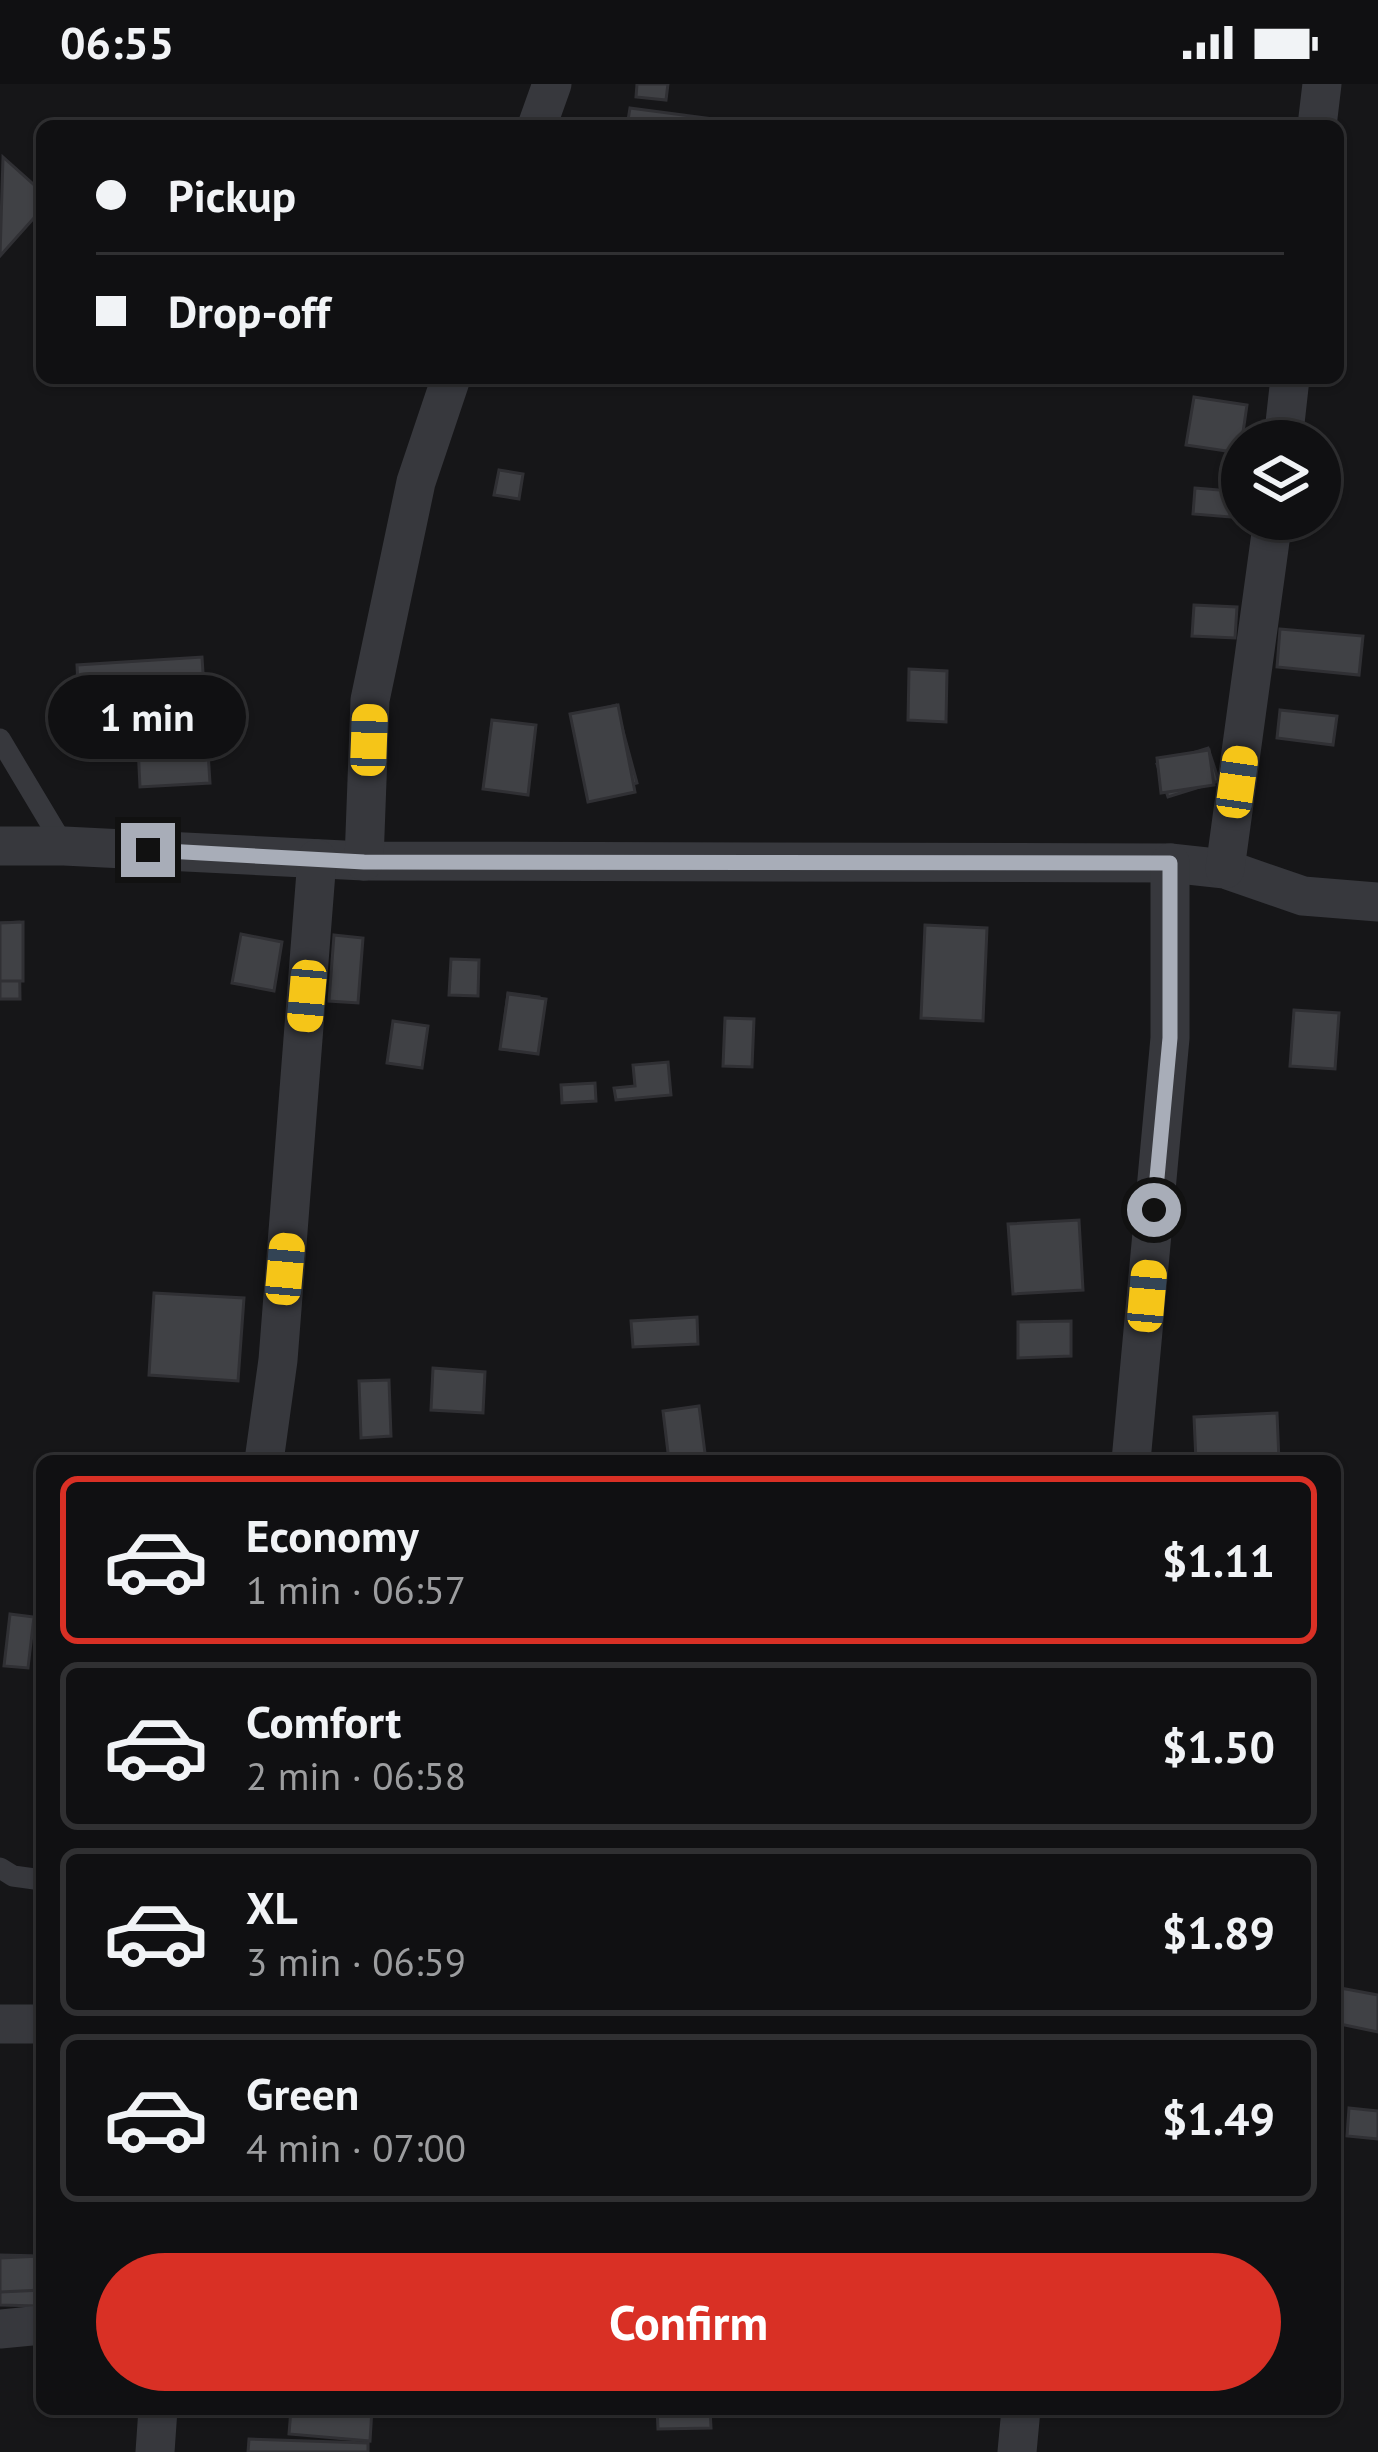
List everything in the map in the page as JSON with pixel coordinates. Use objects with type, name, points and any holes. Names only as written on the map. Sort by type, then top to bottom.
[{"type":"street","points":[[539,120],[552,84]]},
{"type":"street","points":[[1318,120],[1322,84]]},
{"type":"street","points":[[364,862],[370,700],[416,482],[449,384]]},
{"type":"street","points":[[1286,420],[1290,384]]},
{"type":"street","points":[[1225,869],[1270,540]]},
{"type":"street","points":[[0,846],[364,862],[1170,863],[1225,869],[1303,896],[1378,902]]},
{"type":"street","points":[[265,1455],[278,1360],[317,859]]},
{"type":"street","points":[[1132,1455],[1170,1038],[1170,863]]},
{"type":"street","points":[[0,2024],[36,2024]]},
{"type":"street","points":[[0,2329],[36,2326]]},
{"type":"street","points":[[154,2452],[157,2415]]},
{"type":"street","points":[[1017,2452],[1020,2415]]},
{"type":"lane","points":[[0,739],[64,846]]},
{"type":"lane","points":[[0,1868],[13,1876],[36,1879]]},
{"type":"building","points":[[637,84],[668,84],[666,100],[636,97]]},
{"type":"building","points":[[630,108],[721,120],[628,120]]},
{"type":"building","points":[[3,157],[36,187],[36,216],[0,256]]},
{"type":"building","points":[[1194,397],[1247,405],[1245,420],[1221,420],[1221,450],[1186,445]]},
{"type":"building","points":[[499,470],[523,474],[519,499],[494,495]]},
{"type":"building","points":[[1195,488],[1221,490],[1221,516],[1193,514]]},
{"type":"building","points":[[1194,605],[1237,607],[1235,638],[1192,636]]},
{"type":"building","points":[[1280,629],[1363,636],[1359,675],[1277,667]]},
{"type":"building","points":[[202,657],[210,783],[140,787],[137,726],[80,729],[77,665]]},
{"type":"building","points":[[909,669],[947,671],[946,722],[908,720]]},
{"type":"building","points":[[616,705],[637,783],[596,794],[575,716]]},
{"type":"building","points":[[618,705],[635,792],[588,802],[570,714]]},
{"type":"building","points":[[1280,710],[1337,716],[1333,745],[1277,738]]},
{"type":"building","points":[[492,720],[536,725],[528,795],[483,789]]},
{"type":"building","points":[[1208,748],[1219,781],[1168,797],[1157,764]]},
{"type":"building","points":[[1209,750],[1214,785],[1161,793],[1157,758]]},
{"type":"building","points":[[19,922],[20,999],[0,999],[0,923]]},
{"type":"building","points":[[23,922],[23,981],[0,981],[0,923]]},
{"type":"building","points":[[925,925],[987,928],[983,1021],[921,1018]]},
{"type":"building","points":[[241,934],[282,942],[274,991],[232,983]]},
{"type":"building","points":[[334,935],[363,938],[358,1003],[329,1001]]},
{"type":"building","points":[[451,959],[479,960],[478,996],[449,995]]},
{"type":"building","points":[[508,993],[539,997],[533,1052],[501,1049]]},
{"type":"building","points":[[508,994],[546,999],[538,1054],[500,1049]]},
{"type":"building","points":[[1294,1010],[1339,1013],[1335,1069],[1290,1066]]},
{"type":"building","points":[[725,1018],[754,1019],[752,1067],[723,1066]]},
{"type":"building","points":[[393,1021],[428,1026],[422,1068],[387,1063]]},
{"type":"building","points":[[668,1062],[671,1095],[616,1100],[614,1088],[635,1086],[633,1065]]},
{"type":"building","points":[[595,1083],[596,1101],[562,1103],[561,1085]]},
{"type":"building","points":[[1079,1220],[1083,1290],[1013,1294],[1008,1224]]},
{"type":"building","points":[[154,1293],[244,1298],[238,1381],[149,1375]]},
{"type":"building","points":[[697,1317],[698,1344],[633,1347],[631,1321]]},
{"type":"building","points":[[1071,1321],[1071,1356],[1018,1358],[1018,1322]]},
{"type":"building","points":[[433,1368],[485,1372],[483,1413],[431,1410]]},
{"type":"building","points":[[389,1380],[391,1436],[361,1438],[359,1381]]},
{"type":"building","points":[[699,1406],[705,1455],[668,1455],[663,1411]]},
{"type":"building","points":[[1277,1413],[1279,1455],[1196,1455],[1194,1417]]},
{"type":"building","points":[[10,1614],[34,1617],[28,1668],[4,1666]]},
{"type":"building","points":[[1341,1988],[1378,1995],[1378,2032],[1341,2024]]},
{"type":"building","points":[[1349,2108],[1378,2111],[1378,2139],[1347,2136]]},
{"type":"building","points":[[0,2255],[36,2256],[36,2306],[0,2305]]},
{"type":"building","points":[[36,2256],[36,2290],[0,2292],[0,2258]]},
{"type":"building","points":[[291,2415],[372,2415],[370,2441],[289,2434]]},
{"type":"building","points":[[311,2415],[370,2415],[370,2420]]},
{"type":"building","points":[[657,2415],[710,2415],[711,2428],[658,2429]]},
{"type":"building","points":[[249,2439],[368,2443],[368,2452],[248,2452]]},
{"type":"route","points":[[148,850],[364,862],[1170,863],[1170,1038],[1154,1210]]}]
